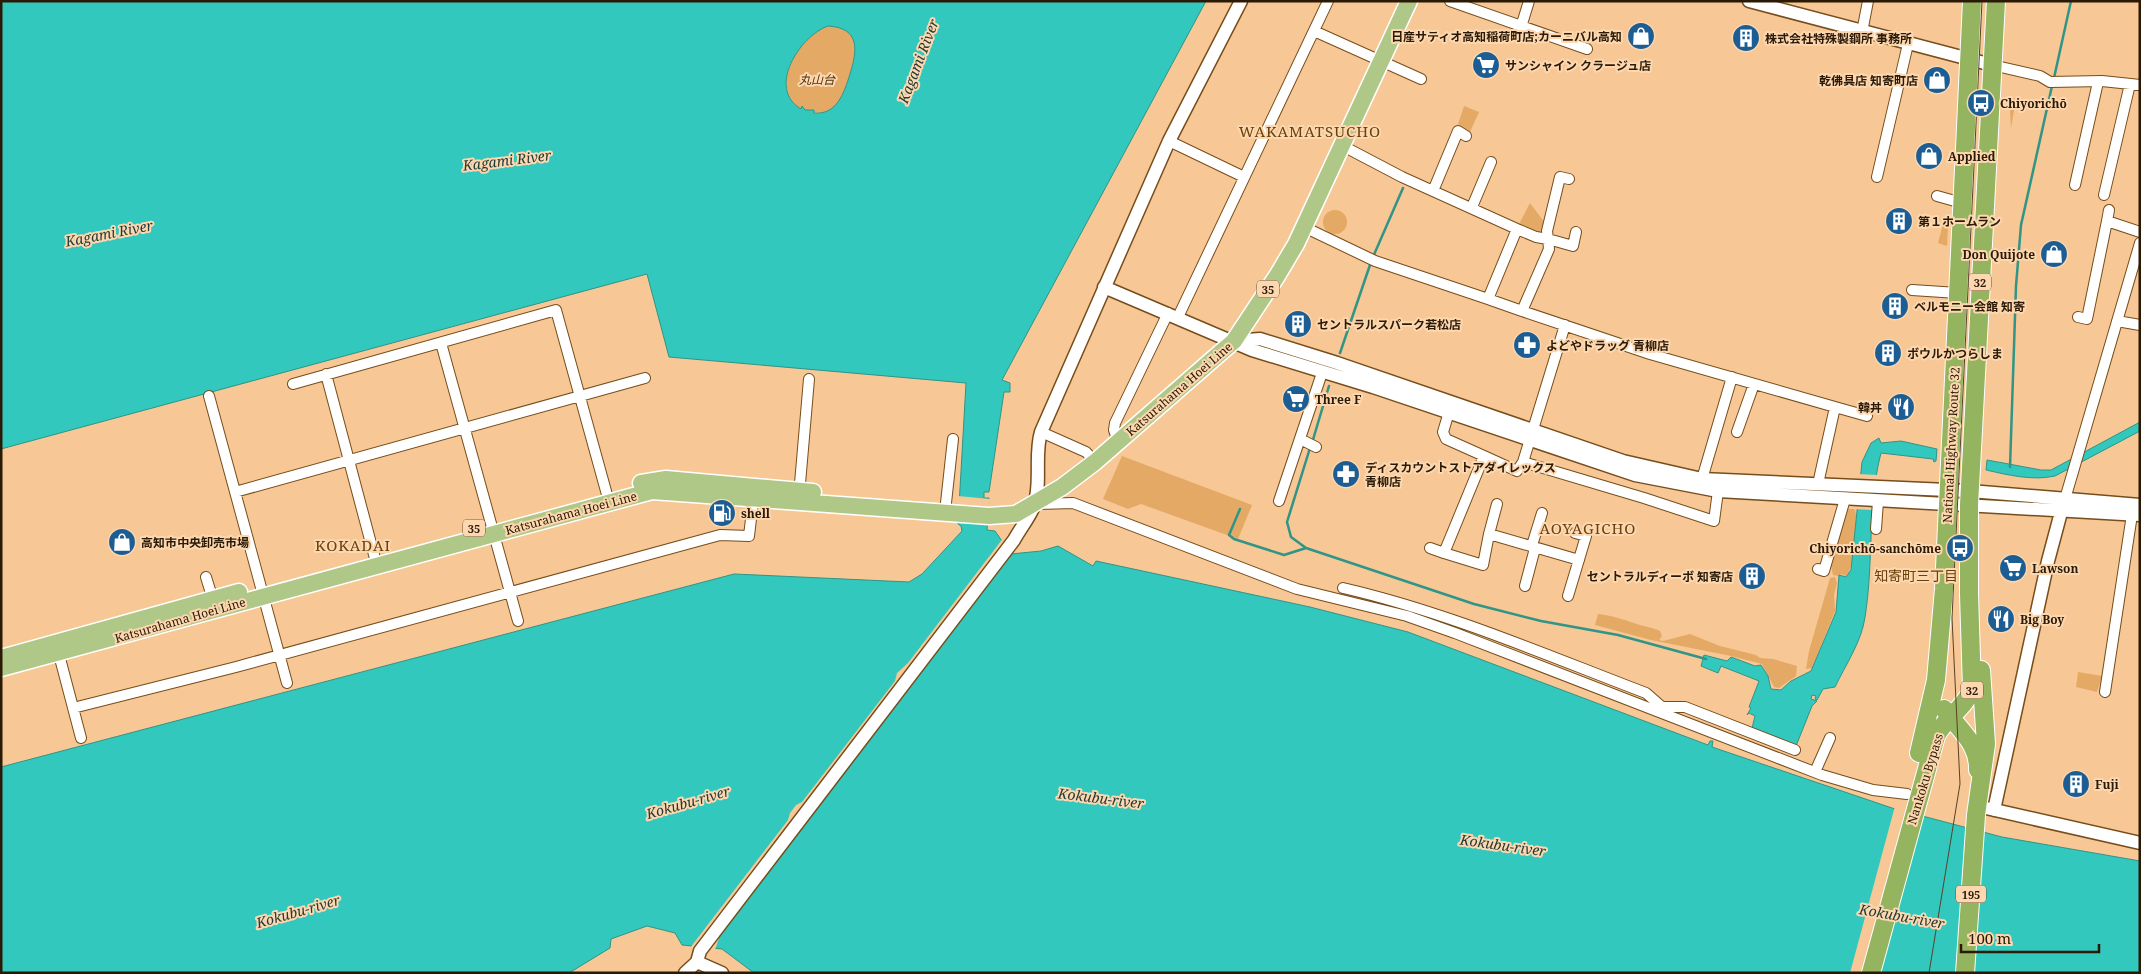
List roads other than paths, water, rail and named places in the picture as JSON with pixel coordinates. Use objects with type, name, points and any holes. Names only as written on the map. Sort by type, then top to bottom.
[{"type":"highway","name":"National Highway Route 32","points":[[1944,589],[1972,1]]},
{"type":"highway","name":"National Highway Route 32","points":[[1969,563],[1970,498],[1996,1]]},
{"type":"highway","name":"Nankoku Bypass","points":[[1859,973],[1910,799],[1936,736],[1965,702],[1972,689],[1969,563]]},
{"type":"highway","name":"195","points":[[1965,973],[1982,810],[1986,726],[1969,563]]},
{"type":"highway","name":"Nankoku Bypass","points":[[1871,973],[1936,680],[1944,589]]},
{"type":"highway","name":"195","points":[[1936,680],[1938,696],[1950,718],[1969,739],[1977,754],[1982,810]]},
{"type":"main road","name":"Katsurahama Hoei Line","points":[[1,668],[57,648],[608,497],[666,490],[754,493],[990,512],[1034,504],[1095,462],[1234,341],[1277,276],[1304,227],[1409,1]]},
{"type":"main road","name":"Katsurahama Hoei Line","points":[[1,658],[57,648]]},
{"type":"street","points":[[685,973],[698,962],[1014,540],[1034,504],[1037,453],[1041,432],[1169,141],[1241,1]]},
{"type":"street","points":[[1118,442],[1114,430],[1115,423],[1244,176],[1328,1]]},
{"type":"street","points":[[1450,1],[1587,49]]},
{"type":"street","points":[[1521,27],[1529,1]]},
{"type":"street","points":[[1749,1],[1970,60],[2040,76],[2054,82],[2135,84],[2104,195]]},
{"type":"street","points":[[1862,32],[1868,1]]},
{"type":"street","points":[[1314,31],[1382,60],[1420,79]]},
{"type":"street","points":[[1877,177],[1908,44]]},
{"type":"street","points":[[2075,184],[2098,82]]},
{"type":"street","points":[[1433,191],[1458,131],[1466,136]]},
{"type":"street","points":[[1169,141],[1244,176]]},
{"type":"street","points":[[1341,145],[1433,191],[1472,207],[1536,238],[1548,239],[1573,246],[1576,232]]},
{"type":"street","points":[[1472,207],[1491,162]]},
{"type":"street","points":[[1522,311],[1549,249],[1547,232],[1560,177],[1569,179]]},
{"type":"street","points":[[1937,196],[1962,203]]},
{"type":"street","points":[[2078,317],[2087,319],[2109,210]]},
{"type":"street","points":[[2107,221],[2140,232]]},
{"type":"street","points":[[1304,227],[1372,260],[1565,326],[1650,354],[1868,416]]},
{"type":"street","points":[[1488,299],[1517,229]]},
{"type":"street","points":[[2140,243],[2048,561],[1982,810],[2140,843]]},
{"type":"street","points":[[1104,287],[1252,350],[1449,412],[1639,465],[1702,479],[1876,486],[1948,497]]},
{"type":"street","points":[[1912,290],[1958,294]]},
{"type":"street","points":[[293,384],[556,310],[608,497]]},
{"type":"street","points":[[2117,321],[2140,325]]},
{"type":"street","points":[[1449,412],[1443,432],[1446,439],[1517,470],[1523,462],[1565,326]]},
{"type":"street","points":[[1234,341],[1260,339],[1337,363],[1635,475],[1718,491],[1877,501],[1948,497],[2136,510],[2105,692]]},
{"type":"street","points":[[442,343],[518,621]]},
{"type":"street","points":[[1279,501],[1322,373]]},
{"type":"street","points":[[326,374],[376,560]]},
{"type":"street","points":[[235,492],[646,378]]},
{"type":"street","points":[[1702,479],[1732,378]]},
{"type":"street","points":[[799,496],[808,379]]},
{"type":"street","points":[[1738,432],[1754,384]]},
{"type":"street","points":[[209,396],[287,683]]},
{"type":"street","points":[[1818,484],[1835,407]]},
{"type":"street","points":[[1041,432],[1086,452],[1095,462]]},
{"type":"street","points":[[1300,439],[1316,447]]},
{"type":"street","points":[[951,509],[953,440]]},
{"type":"street","points":[[1444,553],[1484,456]]},
{"type":"street","points":[[1523,462],[1714,521],[1718,491]]},
{"type":"street","points":[[73,708],[279,655],[720,535],[749,536],[754,493]]},
{"type":"street","points":[[1818,569],[1824,571],[1847,499]]},
{"type":"street","points":[[1876,529],[1877,501]]},
{"type":"street","points":[[1034,504],[1073,503],[1297,589],[1407,616],[1661,710],[1815,772],[1910,799]]},
{"type":"street","points":[[1430,548],[1483,565],[1496,504]]},
{"type":"street","points":[[1525,586],[1534,552],[1533,542],[1542,514]]},
{"type":"street","points":[[1568,596],[1586,536],[1575,533]]},
{"type":"street","points":[[1489,534],[1579,560]]},
{"type":"street","points":[[206,577],[215,605]]},
{"type":"street","points":[[1343,588],[1413,606],[1460,622],[1646,693],[1661,710]]},
{"type":"street","points":[[57,648],[81,738]]},
{"type":"street","points":[[1661,710],[1685,707],[1794,750]]},
{"type":"street","points":[[1815,772],[1830,738]]},
{"type":"street","points":[[698,962],[722,973]]},
{"type":"water","points":[[1,1],[1206,1],[1002,380],[1010,383],[1010,392],[1004,392],[989,492],[984,492],[984,498],[989,498],[987,530],[995,531],[1011,554],[1041,551],[1058,546],[1093,566],[1096,561],[1310,607],[1408,632],[1708,745],[1710,741],[1713,741],[1712,747],[1892,808],[2002,837],[2140,861],[2140,973],[754,973],[722,949],[682,945],[675,933],[647,926],[611,939],[610,948],[569,973],[1,973],[1,767],[734,574],[909,582],[922,574],[962,531],[961,526],[958,524],[966,383],[669,357],[647,274],[1,449]],"holes":[[[828,26],[839,28],[851,36],[855,49],[848,81],[842,95],[834,107],[822,113],[814,113],[814,110],[805,110],[802,106],[801,109],[791,100],[787,89],[787,76],[791,63],[807,40],[817,32]]]},
{"type":"water","points":[[2140,422],[2140,431],[2055,476],[2029,478],[1986,470],[1987,460],[2041,470],[2051,470]]},
{"type":"water","points":[[1879,438],[1881,443],[1901,441],[1937,449],[1936,461],[1934,462],[1933,459],[1881,453],[1874,494],[1868,596],[1863,626],[1857,644],[1835,687],[1823,689],[1817,700],[1815,699],[1816,696],[1812,695],[1811,699],[1817,701],[1812,706],[1796,746],[1752,728],[1755,716],[1749,713],[1747,715],[1759,681],[1721,666],[1718,673],[1701,666],[1704,655],[1727,661],[1731,657],[1755,666],[1761,665],[1768,676],[1771,689],[1781,690],[1791,681],[1811,671],[1836,612],[1839,575],[1846,577],[1851,570],[1862,462],[1871,443]]},
{"type":"waterway","points":[[2054,78],[2071,1]]},
{"type":"waterway","points":[[2010,467],[2016,286],[2021,225],[2052,86]]},
{"type":"waterway","points":[[1373,257],[1403,188]]},
{"type":"waterway","points":[[1340,353],[1371,262]]},
{"type":"waterway","points":[[1312,443],[1329,386]]},
{"type":"waterway","points":[[1310,448],[1287,522],[1291,537],[1306,548],[1474,604],[1541,621],[1618,635],[1706,659]]},
{"type":"waterway","points":[[1240,509],[1229,535],[1234,539],[1284,555],[1306,548]]},
{"type":"tram line","points":[[1929,973],[1960,784],[1952,618],[1982,1]]},
{"type":"place","name":"日産サティオ高知稲荷町店;カーニバル高知","points":[[1641,36]]},
{"type":"place","name":"株式会社特殊製鋼所 事務所","points":[[1746,38]]},
{"type":"place","name":"サンシャイン クラージュ店","points":[[1486,65]]},
{"type":"place","name":"乾佛具店 知寄町店","points":[[1937,80]]},
{"type":"place","name":"Chiyorichō","points":[[1981,103]]},
{"type":"place","name":"Applied","points":[[1929,156]]},
{"type":"place","name":"第１ホームラン","points":[[1899,221]]},
{"type":"place","name":"Don Quijote","points":[[2054,254]]},
{"type":"place","name":"ベルモニー会館 知寄","points":[[1895,306]]},
{"type":"place","name":"セントラルスパーク若松店","points":[[1298,324]]},
{"type":"place","name":"よどやドラッグ 青柳店","points":[[1527,345]]},
{"type":"place","name":"ボウルかつらしま","points":[[1888,353]]},
{"type":"place","name":"Three F","points":[[1296,399]]},
{"type":"place","name":"韓丼","points":[[1901,407]]},
{"type":"place","name":"ディスカウントストアダイレックス 青柳店","points":[[1346,474]]},
{"type":"place","name":"shell","points":[[722,513]]},
{"type":"place","name":"高知市中央卸売市場","points":[[122,542]]},
{"type":"place","name":"Chiyorichō-sanchōme","points":[[1960,548]]},
{"type":"place","name":"Lawson","points":[[2013,568]]},
{"type":"place","name":"セントラルディーボ 知寄店","points":[[1752,576]]},
{"type":"place","name":"Big Boy","points":[[2001,619]]},
{"type":"place","name":"Fuji","points":[[2076,784]]},
{"type":"district","name":"WAKAMATSUCHO","points":[[1310,131]]},
{"type":"district","name":"AOYAGICHO","points":[[1588,528]]},
{"type":"district","name":"KOKADAI","points":[[353,545]]},
{"type":"district","name":"知寄町三丁目","points":[[1916,575]]},
{"type":"water label","name":"Kagami River","points":[[918,61]]},
{"type":"water label","name":"Kagami River","points":[[507,160]]},
{"type":"water label","name":"Kagami River","points":[[109,233]]},
{"type":"water label","name":"Kokubu-river","points":[[1101,798]]},
{"type":"water label","name":"Kokubu-river","points":[[688,802]]},
{"type":"water label","name":"Kokubu-river","points":[[1503,845]]},
{"type":"water label","name":"Kokubu-river","points":[[298,911]]},
{"type":"water label","name":"Kokubu-river","points":[[1902,916]]},
{"type":"park label","name":"丸山台","points":[[817,79]]}]
